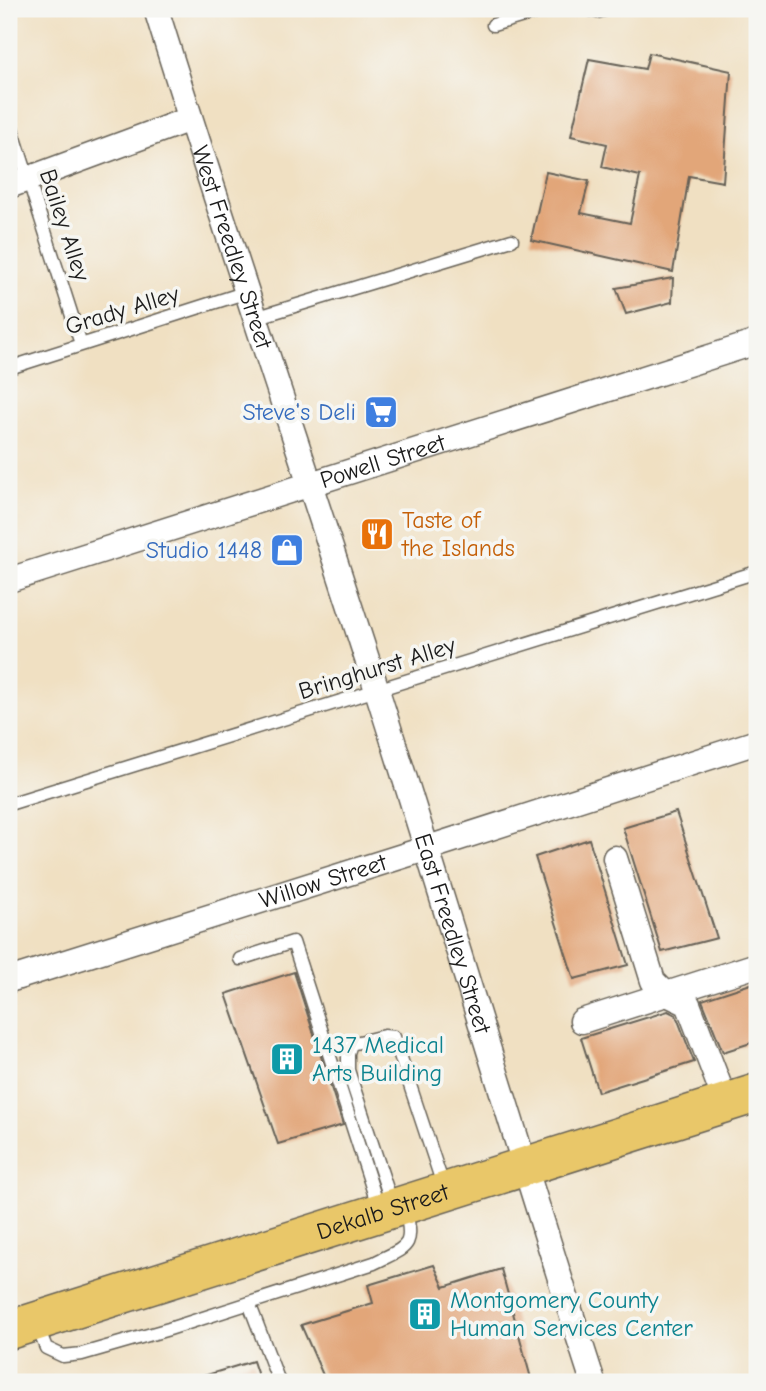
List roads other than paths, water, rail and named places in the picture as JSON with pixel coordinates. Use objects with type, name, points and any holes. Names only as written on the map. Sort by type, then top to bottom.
[{"type":"highway","name":"Dekalb Street","points":[[22,1326],[742,1098]]},
{"type":"street","name":"West Freedley Street","points":[[156,9],[311,485]]},
{"type":"street","points":[[19,183],[190,119]]},
{"type":"street","name":"Powell Street","points":[[9,580],[757,341]]},
{"type":"street","name":"East Freedley Street","points":[[311,485],[377,690],[523,1167],[593,1382]]},
{"type":"street","name":"Willow Street","points":[[9,979],[757,742]]},
{"type":"street","points":[[615,858],[653,981],[665,993],[688,1004],[742,1098]]},
{"type":"street","points":[[582,1021],[757,965]]},
{"type":"lane","points":[[493,25],[547,9]]},
{"type":"lane","points":[[588,9],[597,12],[608,9]]},
{"type":"lane","name":"Bailey Alley","points":[[9,119],[19,183],[81,344]]},
{"type":"lane","points":[[255,317],[512,240]]},
{"type":"lane","name":"Grady Alley","points":[[9,368],[247,292]]},
{"type":"lane","name":"Bringhurst Alley","points":[[9,804],[757,572]]},
{"type":"lane","points":[[22,1326],[46,1348],[63,1356],[82,1354],[374,1263],[405,1247],[411,1233],[392,1208],[293,942],[240,959]]},
{"type":"lane","points":[[392,1208],[348,1070],[351,1044],[384,1036],[394,1037],[445,1192]]},
{"type":"lane","points":[[249,1303],[279,1382]]},
{"type":"place","name":"Steve's Deli","points":[[381,412]]},
{"type":"place","name":"Taste of the Islands","points":[[377,534]]},
{"type":"place","name":"Studio 1448","points":[[287,550]]},
{"type":"place","name":"1437 Medical Arts Building","points":[[287,1059]]},
{"type":"place","name":"Montgomery County Human Services Center","points":[[425,1314]]}]
